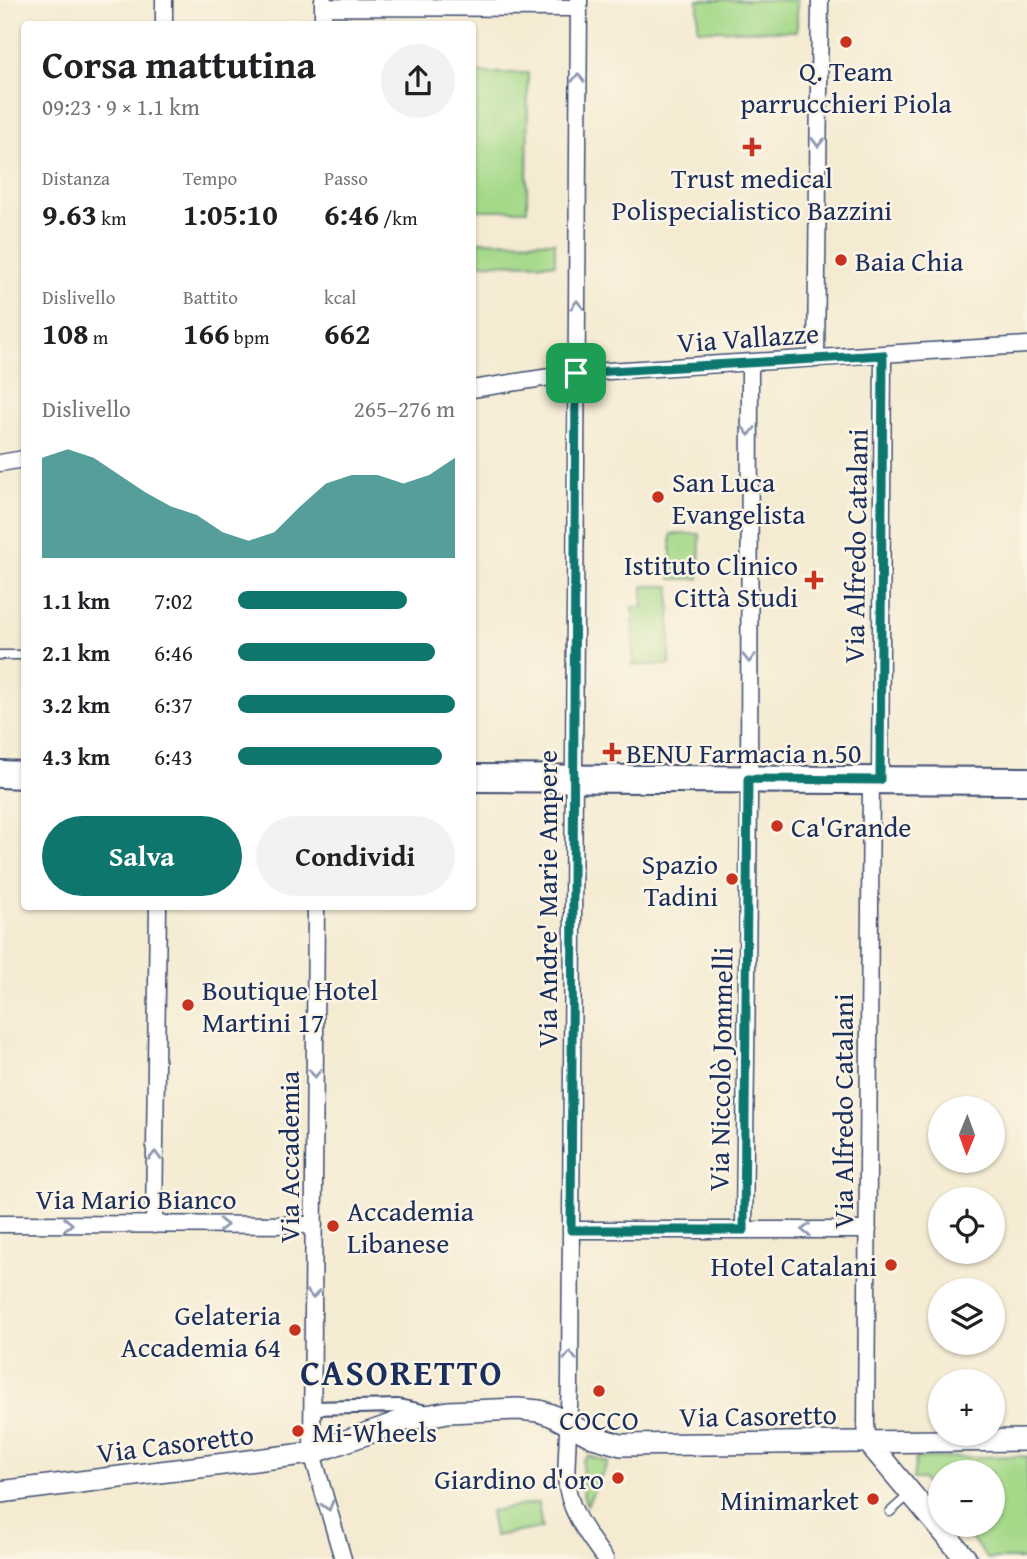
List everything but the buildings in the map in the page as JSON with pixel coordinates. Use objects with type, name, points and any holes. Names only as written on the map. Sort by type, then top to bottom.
[{"type":"main road","points":[[0,774],[21,775]]},
{"type":"main road","points":[[476,778],[1027,781]]},
{"type":"street","points":[[164,0],[164,21]]},
{"type":"street","points":[[816,359],[820,0]]},
{"type":"street","points":[[323,21],[323,3],[579,4]]},
{"type":"street","name":"Via Andre' Marie Ampere","points":[[579,4],[571,1230],[566,1473],[569,1498],[584,1529],[604,1559]]},
{"type":"street","name":"Via Vallazze","points":[[476,388],[576,373],[1027,345]]},
{"type":"street","name":"Via Alfredo Catalani","points":[[868,1442],[868,1230],[883,355]]},
{"type":"street","name":"Via Niccolò Jommelli","points":[[744,1230],[750,363]]},
{"type":"street","points":[[0,463],[21,460]]},
{"type":"street","points":[[154,1225],[158,910]]},
{"type":"street","name":"Via Accademia","points":[[313,1408],[316,910]]},
{"type":"street","name":"Via Mario Bianco","points":[[0,1224],[314,1225]]},
{"type":"street","points":[[571,1230],[868,1230]]},
{"type":"street","points":[[343,1559],[312,1453],[313,1408],[398,1406],[431,1413]]},
{"type":"street","name":"Via Casoretto","points":[[0,1492],[312,1453],[431,1413],[532,1410],[548,1413],[598,1439],[621,1445],[1027,1440]]},
{"type":"street","points":[[868,1442],[966,1559]]},
{"type":"lane","points":[[0,655],[21,655]]},
{"type":"lane","points":[[890,1512],[911,1493]]},
{"type":"green space","points":[[698,0],[797,0],[797,31],[698,30]]},
{"type":"green space","points":[[476,73],[528,73],[527,210],[476,210]]},
{"type":"green space","points":[[476,241],[555,242],[555,264],[476,263]]},
{"type":"green space","points":[[671,534],[700,534],[699,579],[671,579]]},
{"type":"green space","points":[[643,586],[670,586],[670,665],[633,665],[633,607],[643,607]]},
{"type":"green space","points":[[589,1456],[608,1462],[587,1505],[583,1495],[582,1478],[583,1461]]},
{"type":"green space","points":[[1027,1456],[1027,1558],[988,1559],[970,1537],[1005,1537],[1005,1460],[928,1460],[928,1486],[922,1479],[913,1479],[916,1458]]},
{"type":"green space","points":[[538,1503],[542,1528],[494,1536],[490,1511]]},
{"type":"place","name":"Q. Team parrucchieri Piola","points":[[846,42]]},
{"type":"place","name":"Trust medical Polispecialistico Bazzini","points":[[752,147]]},
{"type":"place","name":"Baia Chia","points":[[841,260]]},
{"type":"place","name":"San Luca Evangelista","points":[[658,497]]},
{"type":"place","name":"Istituto Clinico Città Studi","points":[[814,580]]},
{"type":"place","name":"BENU Farmacia n.50","points":[[612,752]]},
{"type":"place","name":"Ca'Grande","points":[[777,826]]},
{"type":"place","name":"Spazio Tadini","points":[[732,879]]},
{"type":"place","name":"Boutique Hotel Martini 17","points":[[188,1005]]},
{"type":"place","name":"Accademia Libanese","points":[[333,1226]]},
{"type":"place","name":"Hotel Catalani","points":[[891,1265]]},
{"type":"place","name":"Gelateria Accademia 64","points":[[295,1330]]},
{"type":"place","name":"COCCO","points":[[599,1391]]},
{"type":"place","name":"Mi-Wheels","points":[[298,1431]]},
{"type":"place","name":"Giardino d'oro","points":[[618,1478]]},
{"type":"place","name":"Minimarket","points":[[873,1499]]},
{"type":"district","name":"CASORETTO","points":[[402,1372]]},
{"type":"route","points":[[883,355],[880,780],[748,779],[744,1230],[571,1230],[576,373],[883,355]]}]
